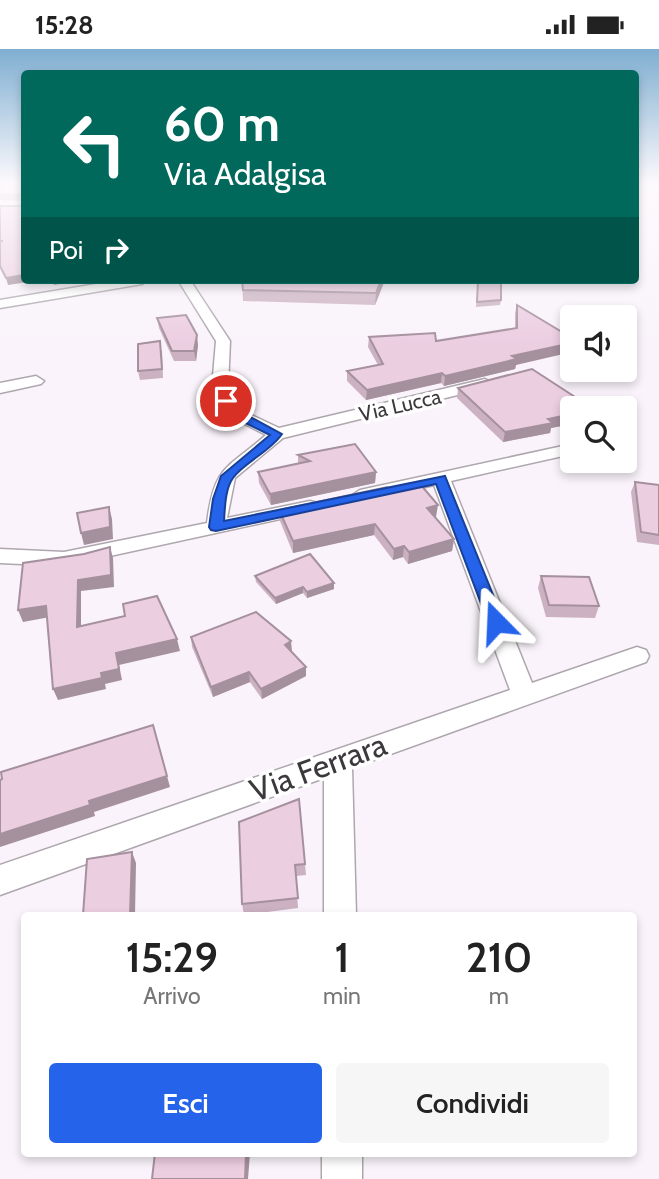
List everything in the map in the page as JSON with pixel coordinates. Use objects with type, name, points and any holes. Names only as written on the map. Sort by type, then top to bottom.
[{"type":"street","points":[[0,304],[118,284]]},
{"type":"street","points":[[187,284],[223,341],[220,387],[226,401],[237,415],[276,434],[271,442],[227,476],[219,499],[216,527]]},
{"type":"street","points":[[0,388],[36,381]]},
{"type":"street","name":"Via Lucca","points":[[276,434],[497,382]]},
{"type":"street","points":[[0,556],[64,558],[560,452]]},
{"type":"street","points":[[441,479],[524,694]]},
{"type":"street","name":"Via Ferrara","points":[[0,880],[637,656]]},
{"type":"street","points":[[338,760],[340,912]]},
{"type":"street","points":[[342,1157],[342,1179]]},
{"type":"building","points":[[0,238],[21,238],[21,276],[6,278],[0,266]]},
{"type":"building","points":[[242,284],[379,284],[376,293],[243,290]]},
{"type":"building","points":[[478,284],[501,284],[501,300],[477,302]]},
{"type":"building","points":[[517,305],[560,331],[560,346],[512,356],[517,359],[445,376],[442,373],[367,390],[347,371],[383,364],[369,337],[435,333],[436,341],[517,328]]},
{"type":"building","points":[[186,315],[197,335],[194,351],[172,351],[157,318]]},
{"type":"building","points":[[160,341],[162,369],[138,371],[138,344]]},
{"type":"building","points":[[532,369],[574,396],[560,396],[560,416],[548,419],[553,423],[505,432],[458,388]]},
{"type":"building","points":[[355,444],[376,472],[270,494],[258,472],[310,461],[298,455]]},
{"type":"building","points":[[635,482],[659,485],[659,535],[641,532]]},
{"type":"building","points":[[420,484],[438,505],[427,508],[454,539],[409,552],[404,546],[394,549],[375,524],[293,541],[279,510],[387,487],[390,491]]},
{"type":"building","points":[[109,507],[110,527],[81,533],[77,513]]},
{"type":"building","points":[[110,547],[111,575],[78,580],[77,627],[125,616],[123,604],[157,596],[177,639],[116,653],[119,669],[101,673],[102,678],[53,689],[46,606],[18,610],[23,563],[84,554]]},
{"type":"building","points":[[310,554],[334,583],[307,592],[303,587],[275,598],[255,576]]},
{"type":"building","points":[[541,576],[589,577],[599,606],[549,605]]},
{"type":"building","points":[[256,612],[291,641],[285,645],[306,667],[261,689],[249,672],[211,687],[191,637]]},
{"type":"building","points":[[153,725],[167,776],[89,801],[90,805],[0,834],[1,772]]},
{"type":"building","points":[[299,799],[305,864],[295,865],[298,898],[242,904],[239,822]]},
{"type":"building","points":[[132,852],[130,912],[83,912],[87,859]]},
{"type":"building","points":[[155,1157],[246,1157],[245,1179],[152,1179]]},
{"type":"route","points":[[226,401],[237,415],[276,434],[271,442],[227,476],[219,499],[216,527],[441,479],[496,622]]}]
